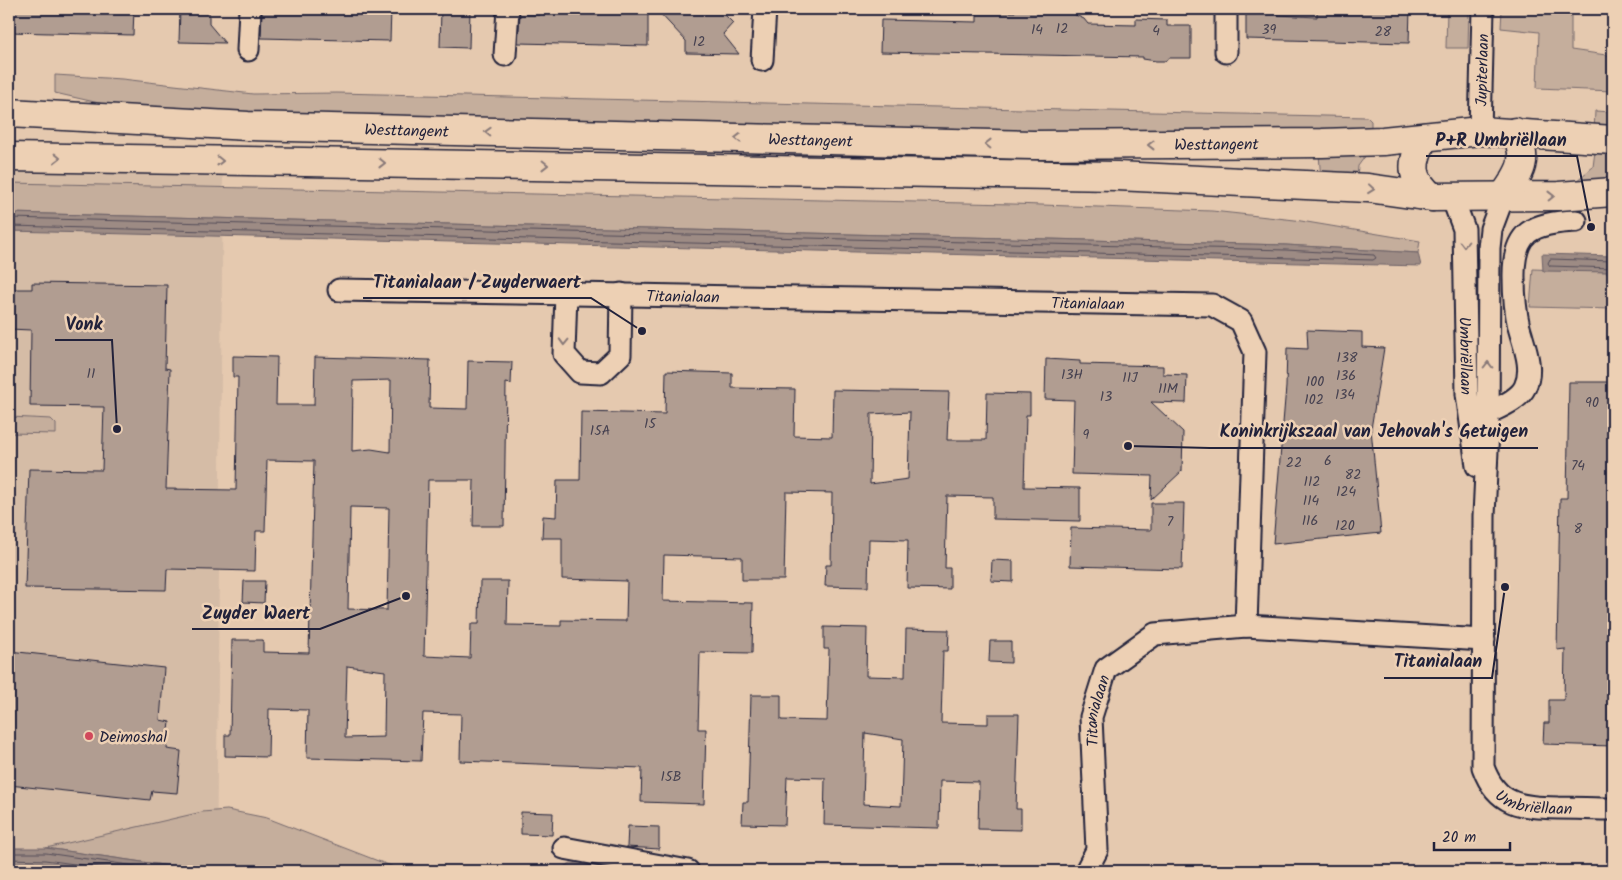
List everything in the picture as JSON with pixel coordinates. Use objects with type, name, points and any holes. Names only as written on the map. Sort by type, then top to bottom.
[{"type":"main road","name":"Westtangent","points":[[9,113],[248,126],[1033,145],[1268,145],[1383,141],[1480,131],[1613,140]]},
{"type":"main road","points":[[1503,196],[1523,164],[1521,146],[1515,132]]},
{"type":"main road","points":[[1424,137],[1416,153],[1414,173],[1417,182],[1442,197]]},
{"type":"main road","name":"Westtangent","points":[[9,157],[1118,176],[1368,188],[1442,197],[1613,192]]},
{"type":"street","points":[[248,50],[250,9]]},
{"type":"street","points":[[506,55],[508,9]]},
{"type":"street","points":[[762,60],[765,9]]},
{"type":"street","points":[[1226,9],[1226,52]]},
{"type":"street","name":"Jupiterlaan","points":[[1480,131],[1483,9]]},
{"type":"street","name":"Umbriëllaan","points":[[1503,196],[1491,230],[1489,248],[1488,414],[1484,516],[1483,767],[1489,783],[1513,804],[1528,807],[1613,809]]},
{"type":"street","name":"Umbriëllaan","points":[[1442,197],[1464,229],[1467,394],[1484,516]]},
{"type":"street","name":"Umbriëllaan","points":[[1488,414],[1518,395],[1524,388],[1529,375],[1528,361],[1514,309],[1514,256],[1517,245],[1525,235],[1540,227],[1576,221]]},
{"type":"street","name":"Titanialaan","points":[[339,290],[1212,305],[1241,321],[1255,352],[1246,626]]},
{"type":"street","name":"Titanialaan","points":[[566,293],[564,354],[580,372],[601,373],[620,354],[622,294]]},
{"type":"street","name":"Titanialaan","points":[[1086,871],[1097,850],[1091,717],[1106,669],[1155,634],[1246,626],[1484,640]]},
{"type":"street","points":[[564,848],[688,871]]},
{"type":"shaded area","points":[[1447,9],[1469,9],[1468,48],[1446,48]]},
{"type":"shaded area","points":[[1502,9],[1571,9],[1571,50],[1613,56],[1613,91],[1537,88],[1539,32],[1501,28]]},
{"type":"shaded area","points":[[55,75],[122,79],[253,94],[337,93],[1367,117],[1371,121],[1371,135],[1332,139],[152,115],[55,93]]},
{"type":"shaded area","points":[[1595,111],[1613,112],[1613,133],[1594,132]]},
{"type":"shaded area","points":[[1369,151],[1358,166],[1357,179],[1321,180],[1319,154]]},
{"type":"shaded area","points":[[1595,151],[1613,151],[1613,189],[1576,181],[1593,167]]},
{"type":"shaded area","points":[[9,170],[223,173],[216,871],[9,871]]},
{"type":"shaded area","points":[[9,183],[1013,204],[1212,211],[1295,220],[1420,241],[1418,253],[1286,245],[9,213]]},
{"type":"shaded area","points":[[1533,269],[1613,272],[1613,309],[1530,307]]},
{"type":"shaded area","points":[[10,417],[51,419],[56,424],[56,434],[9,433]]},
{"type":"shaded area","points":[[227,810],[267,818],[404,871],[204,871],[46,848],[202,812]]},
{"type":"shaded area","points":[[571,863],[636,871],[555,871]]},
{"type":"water","points":[[9,213],[1286,245],[1418,253],[1421,266],[9,231]]},
{"type":"water","points":[[1542,254],[1613,256],[1613,272],[1543,271]]},
{"type":"water","points":[[9,848],[46,848],[204,871],[9,871]]},
{"type":"building","points":[[9,9],[134,9],[133,35],[9,32]]},
{"type":"building","points":[[180,9],[209,9],[209,24],[225,43],[179,42]]},
{"type":"building","points":[[262,9],[391,9],[390,41],[261,38]]},
{"type":"building","points":[[441,9],[470,9],[469,48],[440,47]]},
{"type":"building","points":[[540,9],[648,9],[648,46],[518,43],[520,15],[540,15]]},
{"type":"building","points":[[656,9],[725,9],[725,15],[733,23],[723,34],[739,54],[686,53],[686,41]]},
{"type":"building","points":[[1063,9],[1084,19],[1088,24],[1136,25],[1136,19],[1167,20],[1167,26],[1191,26],[1191,58],[1169,58],[1165,61],[1156,61],[1143,59],[1143,57],[880,52],[881,20],[977,22],[977,12],[1015,12],[1015,10]]},
{"type":"building","points":[[1246,9],[1278,9],[1278,15],[1317,17],[1317,9],[1410,9],[1409,43],[1246,39]]},
{"type":"building","points":[[32,283],[167,285],[165,368],[170,369],[166,489],[236,490],[238,377],[233,377],[233,356],[277,357],[276,405],[314,405],[315,357],[430,360],[429,408],[467,409],[468,361],[512,362],[511,384],[506,383],[504,526],[473,526],[474,480],[428,480],[424,656],[470,658],[471,624],[479,624],[480,581],[508,581],[507,625],[561,626],[561,620],[626,621],[627,581],[562,579],[562,538],[542,538],[543,516],[556,517],[557,480],[580,480],[581,412],[665,414],[666,371],[732,373],[732,388],[795,389],[794,436],[832,437],[833,390],[949,392],[947,440],[986,440],[987,393],[1030,394],[1030,415],[1026,415],[1024,487],[1080,488],[1080,521],[993,519],[993,497],[947,496],[945,568],[950,568],[950,589],[907,588],[908,540],[869,539],[868,587],[825,586],[826,565],[831,565],[832,493],[786,492],[784,580],[742,580],[742,557],[664,555],[663,601],[753,603],[752,653],[700,652],[698,729],[706,729],[704,804],[641,802],[642,768],[460,761],[461,714],[423,713],[421,761],[307,758],[308,710],[269,709],[268,757],[225,756],[225,735],[230,735],[232,640],[263,640],[263,652],[309,653],[314,461],[267,460],[265,531],[256,531],[255,571],[167,569],[166,590],[25,588],[29,469],[102,470],[104,407],[30,406],[31,330],[9,329],[9,289],[32,289]],"holes":[[[391,380],[390,452],[371,449],[352,451],[353,381]],[[910,412],[908,479],[870,484],[871,414]],[[350,507],[389,508],[387,610],[348,609]],[[347,666],[385,671],[384,737],[345,738]]]},
{"type":"building","points":[[1307,330],[1362,332],[1362,347],[1384,348],[1371,429],[1381,533],[1273,544],[1286,387],[1287,348],[1308,349]]},
{"type":"building","points":[[1046,359],[1080,361],[1080,364],[1163,366],[1163,374],[1187,375],[1186,403],[1151,402],[1183,432],[1182,471],[1151,500],[1152,476],[1072,474],[1074,400],[1045,399]]},
{"type":"building","points":[[1569,382],[1612,382],[1613,387],[1613,746],[1543,744],[1544,723],[1549,723],[1549,700],[1564,700],[1565,649],[1557,650],[1560,498],[1567,498]]},
{"type":"building","points":[[1151,503],[1184,503],[1182,569],[1070,566],[1071,528],[1151,530]]},
{"type":"building","points":[[992,560],[1013,561],[1013,582],[991,581]]},
{"type":"building","points":[[244,581],[265,581],[264,603],[243,602]]},
{"type":"building","points":[[824,627],[867,628],[866,676],[905,677],[906,629],[949,630],[948,651],[943,651],[941,723],[988,724],[988,714],[1019,714],[1016,809],[1021,809],[1021,830],[978,829],[979,782],[940,781],[939,828],[824,825],[825,778],[787,777],[785,825],[742,824],[743,802],[748,802],[751,695],[781,695],[781,720],[827,721],[829,649],[824,649]],"holes":[[[865,733],[903,739],[901,806],[863,804]]]},
{"type":"building","points":[[990,641],[1011,641],[1011,663],[989,662]]},
{"type":"building","name":"Deimoshal","points":[[9,651],[164,668],[160,720],[170,722],[167,749],[181,751],[177,793],[152,791],[150,800],[9,785]]},
{"type":"building","points":[[521,812],[553,813],[552,835],[521,834]]},
{"type":"building","points":[[628,826],[659,827],[659,849],[627,847]]},
{"type":"place","name":"P+R Umbriëllaan","points":[[1591,227]]},
{"type":"place","name":"Titanialaan / Zuyderwaert","points":[[642,331]]},
{"type":"place","name":"Vonk","points":[[117,429]]},
{"type":"place","name":"Koninkrijkszaal van Jehovah's Getuigen","points":[[1128,446]]},
{"type":"place","name":"Titanialaan","points":[[1505,587]]},
{"type":"place","name":"Zuyder Waert","points":[[406,596]]},
{"type":"place","name":"Deimoshal","points":[[89,736]]}]
